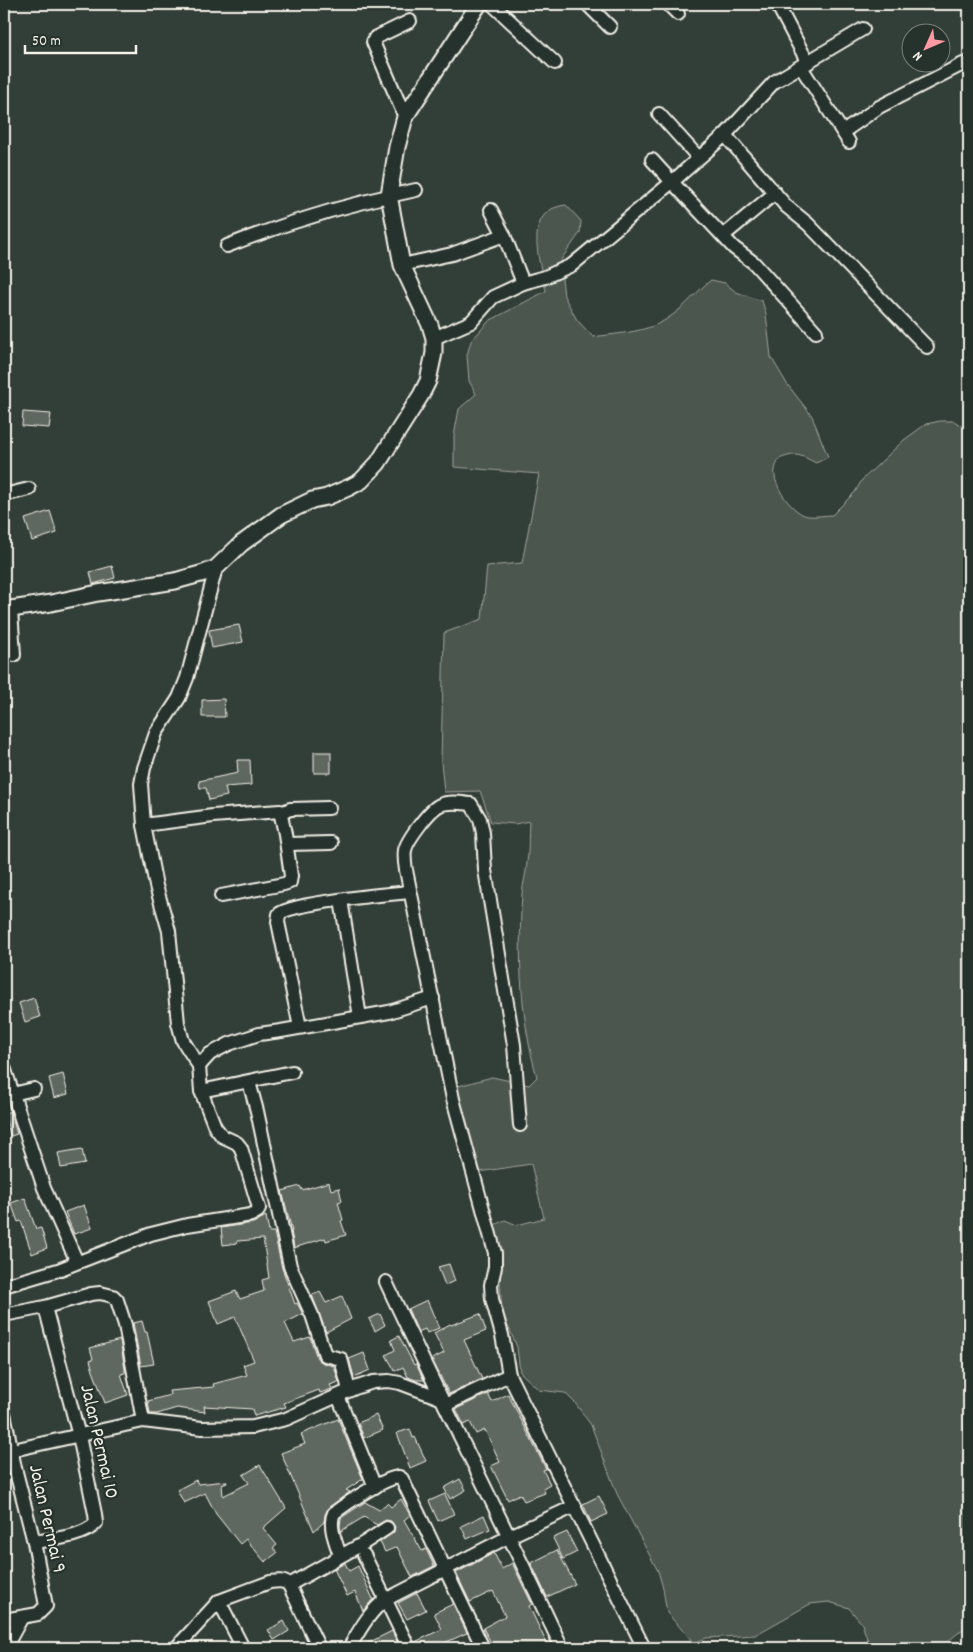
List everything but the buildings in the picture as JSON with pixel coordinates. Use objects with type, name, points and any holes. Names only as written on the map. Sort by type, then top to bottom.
[{"type":"street","points":[[14,655],[7,610],[175,581],[204,574],[216,568],[241,544],[281,515],[312,500],[350,487],[369,473],[392,443],[425,388],[432,369],[434,353],[434,338],[421,303],[402,265],[389,195],[397,147],[405,117],[479,4]]},
{"type":"street","points":[[492,4],[555,63]]},
{"type":"street","points":[[587,4],[610,28]]},
{"type":"street","points":[[668,4],[678,14]]},
{"type":"street","points":[[777,4],[804,65],[846,137],[879,107],[964,64]]},
{"type":"street","points":[[405,117],[373,42],[375,38],[410,21]]},
{"type":"street","points":[[434,338],[470,322],[493,297],[523,283],[545,277],[572,265],[725,136],[774,82],[863,29]]},
{"type":"street","points":[[659,114],[698,158]]},
{"type":"street","points":[[725,136],[786,206],[808,224],[927,346]]},
{"type":"street","points":[[652,160],[734,248],[754,263],[816,332]]},
{"type":"street","points":[[226,246],[297,220],[389,195],[416,190]]},
{"type":"street","points":[[723,236],[775,193]]},
{"type":"street","points":[[491,210],[504,235],[523,283]]},
{"type":"street","points":[[402,265],[452,254],[504,235]]},
{"type":"street","points":[[4,495],[29,489]]},
{"type":"street","points":[[4,1286],[58,1270],[151,1234],[187,1225],[251,1215],[258,1211],[259,1208],[241,1148],[237,1143],[218,1132],[201,1091],[199,1066],[183,1040],[178,1023],[169,931],[156,886],[144,825],[141,784],[144,768],[156,733],[179,698],[187,678],[216,568]]},
{"type":"street","points":[[520,1125],[514,1045],[485,870],[483,833],[480,819],[470,804],[458,802],[440,805],[434,809],[409,838],[404,851],[410,892],[453,1099],[495,1253],[495,1268],[491,1285],[492,1299],[510,1375],[644,1648]]},
{"type":"street","points":[[282,814],[290,809],[329,808]]},
{"type":"street","points":[[144,825],[276,810],[282,814],[291,876],[289,883],[221,896]]},
{"type":"street","points":[[287,844],[331,843]]},
{"type":"street","points":[[300,1027],[278,918],[284,910],[341,900],[410,892]]},
{"type":"street","points":[[341,900],[360,1018]]},
{"type":"street","points":[[199,1066],[210,1054],[229,1044],[259,1034],[360,1018],[389,1012],[433,998]]},
{"type":"street","points":[[4,1067],[9,1095],[44,1188],[77,1262]]},
{"type":"street","points":[[201,1091],[292,1072]]},
{"type":"street","points":[[250,1082],[290,1266],[312,1315],[325,1355],[341,1359],[344,1393],[374,1487]]},
{"type":"street","points":[[9,1095],[34,1089]]},
{"type":"street","points":[[386,1282],[442,1401],[510,1536],[560,1647]]},
{"type":"street","points":[[4,1315],[45,1307],[100,1292],[113,1296],[125,1325],[143,1421]]},
{"type":"street","name":"Jalan Permai 10","points":[[34,1542],[72,1535],[92,1527],[96,1523],[79,1436],[45,1307]]},
{"type":"street","points":[[8,1451],[143,1421],[202,1428],[253,1427],[286,1419],[373,1382],[389,1381],[420,1389],[442,1401],[510,1375]]},
{"type":"street","name":"Jalan Permai 9","points":[[4,1412],[8,1451],[34,1542],[46,1606],[38,1614],[4,1620]]},
{"type":"street","points":[[340,1555],[331,1519],[338,1510],[374,1487],[399,1476],[483,1648]]},
{"type":"street","points":[[349,1648],[377,1606],[385,1600],[510,1536],[575,1506]]},
{"type":"street","points":[[289,1585],[387,1528]]},
{"type":"street","points":[[364,1555],[409,1648]]},
{"type":"street","points":[[176,1648],[219,1601],[270,1582],[285,1582],[289,1585],[319,1648]]},
{"type":"street","points":[[219,1601],[243,1648]]},
{"type":"street","points":[[5,1648],[22,1617]]},
{"type":"shaded area","points":[[566,205],[581,221],[580,233],[560,261],[564,296],[577,320],[593,337],[644,329],[662,322],[682,308],[711,280],[725,283],[736,292],[762,301],[766,314],[771,357],[787,384],[812,416],[828,457],[816,463],[798,455],[779,459],[775,476],[780,491],[790,505],[802,514],[808,516],[832,515],[855,492],[862,480],[904,440],[926,424],[954,421],[969,431],[969,1624],[940,1648],[868,1648],[869,1644],[862,1624],[849,1608],[829,1602],[810,1604],[755,1635],[706,1638],[694,1643],[667,1613],[658,1571],[617,1494],[591,1425],[565,1393],[539,1390],[520,1372],[517,1347],[502,1312],[501,1258],[492,1226],[505,1220],[517,1225],[544,1218],[531,1164],[479,1172],[455,1087],[492,1077],[529,1085],[537,1077],[531,1055],[524,1009],[520,940],[522,894],[528,858],[529,821],[515,824],[491,822],[480,791],[444,792],[441,762],[444,633],[482,619],[487,566],[522,563],[539,474],[454,467],[454,436],[459,409],[476,394],[469,381],[467,355],[471,341],[489,321],[546,291],[538,253],[538,227],[543,217],[552,209]]}]
